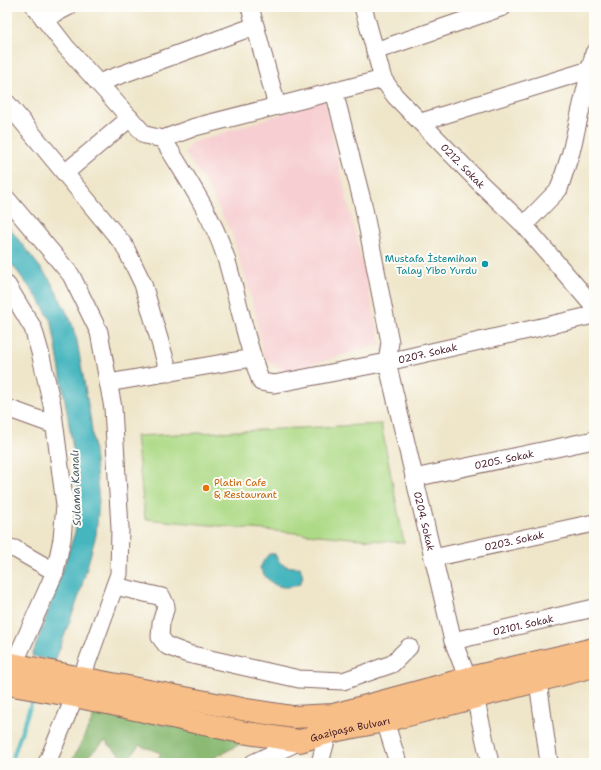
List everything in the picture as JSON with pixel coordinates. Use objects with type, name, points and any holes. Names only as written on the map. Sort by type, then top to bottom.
[{"type":"main road","name":"Gazipaşa Bulvarı","points":[[67,685],[241,732],[300,741],[338,730],[385,721],[472,687],[594,649]]},
{"type":"main road","name":"Gazipaşa Bulvarı","points":[[67,685],[293,717],[333,715],[472,687],[538,681],[594,666]]},
{"type":"main road","points":[[14,677],[67,685]]},
{"type":"street","points":[[68,7],[40,13],[66,46],[145,135],[163,139],[195,127],[383,79]]},
{"type":"street","points":[[250,7],[278,106]]},
{"type":"street","name":"0212. Sokak","points":[[362,7],[383,79],[395,96],[524,225],[594,307]]},
{"type":"street","points":[[375,51],[503,7]]},
{"type":"street","points":[[98,83],[255,26]]},
{"type":"street","points":[[524,225],[559,189],[571,152],[594,53]]},
{"type":"street","points":[[421,122],[589,70]]},
{"type":"street","points":[[334,91],[363,204],[390,342],[387,362]]},
{"type":"street","points":[[7,104],[124,245],[143,284],[170,373]]},
{"type":"street","points":[[65,173],[130,118]]},
{"type":"street","points":[[108,383],[252,358],[225,254],[201,200],[163,139]]},
{"type":"street","points":[[7,199],[71,275],[99,332],[113,408],[120,528],[119,574],[115,586],[67,685],[47,763]]},
{"type":"street","points":[[7,285],[33,328],[42,359],[52,405],[65,505],[62,539],[55,572],[14,677]]},
{"type":"street","name":"0207. Sokak","points":[[252,358],[260,382],[274,384],[387,362],[594,316]]},
{"type":"street","name":"0204. Sokak","points":[[387,362],[453,641],[472,687],[490,763]]},
{"type":"street","points":[[7,408],[54,425]]},
{"type":"street","name":"0205. Sokak","points":[[414,478],[594,440]]},
{"type":"street","name":"0203. Sokak","points":[[433,558],[594,523]]},
{"type":"street","points":[[7,548],[15,549],[55,572]]},
{"type":"street","points":[[115,586],[162,597],[166,606],[161,623],[160,637],[167,646],[188,654],[299,679],[343,681],[392,664],[409,647]]},
{"type":"street","name":"02101. Sokak","points":[[453,641],[594,608]]},
{"type":"street","points":[[538,681],[549,763]]},
{"type":"street","points":[[385,721],[398,763]]},
{"type":"street","points":[[320,763],[328,733]]},
{"type":"street","points":[[253,763],[300,741]]},
{"type":"shaded area","points":[[324,100],[381,344],[289,371],[276,367],[263,356],[255,309],[232,234],[206,184],[185,153],[191,143]]},
{"type":"green space","points":[[381,424],[404,543],[145,519],[136,436]]},
{"type":"green space","points":[[96,712],[248,740],[204,763],[156,763],[161,753],[139,745],[127,761],[105,741],[80,763],[71,763]]},
{"type":"water","points":[[7,225],[50,280],[71,321],[77,341],[91,422],[99,501],[96,535],[79,596],[55,661],[32,656],[75,532],[79,509],[77,477],[52,323],[40,301],[7,258]]},
{"type":"water","points":[[269,554],[275,554],[279,562],[284,565],[300,567],[303,576],[300,584],[282,587],[272,583],[260,568]]},
{"type":"waterway","name":"Sulama Kanalı","points":[[11,763],[34,695]]},
{"type":"place","name":"Mustafa İstemihan Talay Yibo Yurdu","points":[[485,264]]},
{"type":"place","name":"Platin Cafe & Restaurant","points":[[206,488]]}]
